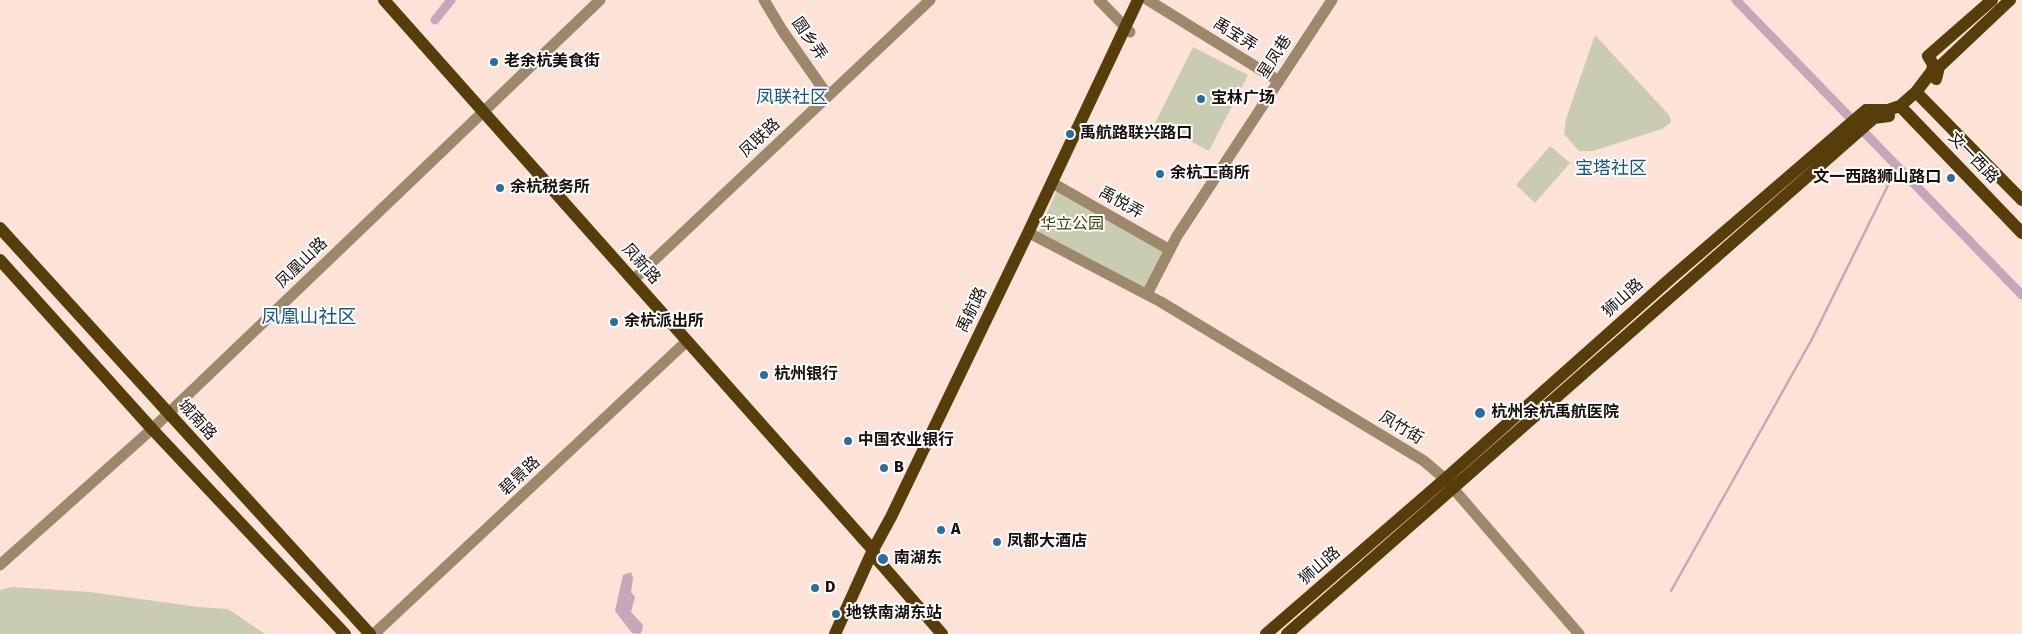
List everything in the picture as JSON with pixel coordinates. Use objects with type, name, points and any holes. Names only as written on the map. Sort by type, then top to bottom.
[{"type":"main road","name":"凤新路","points":[[384,0],[876,553],[952,634]]},
{"type":"main road","name":"禹航路","points":[[835,634],[876,553],[897,520],[1033,235],[1127,29],[1138,0]]},
{"type":"main road","name":"禹航路","points":[[844,634],[891,517],[1127,29],[1146,0]]},
{"type":"main road","points":[[1918,95],[1932,71],[1933,64],[1928,56],[1992,0]]},
{"type":"main road","points":[[1903,110],[1936,81],[1939,67],[2010,0]]},
{"type":"main road","name":"文一西路","points":[[1918,95],[2022,200]]},
{"type":"main road","name":"文一西路","points":[[1903,110],[2022,233]]},
{"type":"main road","name":"狮山路","points":[[1287,634],[1671,278],[1870,114],[1903,110]]},
{"type":"main road","name":"城南路","points":[[0,228],[372,634]]},
{"type":"main road","points":[[0,260],[152,429],[345,634]]},
{"type":"main road","name":"狮山路","points":[[1266,634],[1449,484]]},
{"type":"main road","name":"凤新路","points":[[876,553],[942,634]]},
{"type":"street","name":"凤凰山路","points":[[0,565],[169,413],[600,0]]},
{"type":"street","name":"圆乡弄","points":[[764,0],[782,30],[828,96]]},
{"type":"street","name":"凤联路","points":[[633,280],[930,0]]},
{"type":"street","points":[[1099,0],[1127,29]]},
{"type":"street","name":"禹宝弄","points":[[1146,0],[1279,81]]},
{"type":"street","name":"星凤巷","points":[[1145,289],[1177,236],[1332,0]]},
{"type":"street","name":"禹悦弄","points":[[1056,185],[1170,250]]},
{"type":"street","name":"凤竹街","points":[[1033,235],[1145,289],[1162,302],[1424,461],[1449,484],[1579,634]]},
{"type":"street","name":"碧景路","points":[[372,634],[687,341]]},
{"type":"green space","points":[[1595,35],[1669,115],[1671,122],[1662,129],[1593,151],[1579,151],[1564,134],[1566,119]]},
{"type":"green space","name":"宝林广场","points":[[1193,47],[1248,75],[1209,151],[1155,123]]},
{"type":"green space","points":[[1550,146],[1570,163],[1535,203],[1516,185]]},
{"type":"green space","name":"华立公园","points":[[1057,190],[1163,252],[1148,291],[1038,233]]},
{"type":"green space","points":[[12,587],[90,592],[198,607],[228,609],[265,634],[0,634],[0,590]]},
{"type":"shaded area","points":[[631,572],[633,578],[631,592],[635,597],[631,612],[643,625],[640,634],[632,633],[615,611],[623,575]]},
{"type":"waterway","points":[[435,20],[451,0]]},
{"type":"waterway","points":[[1736,0],[2022,295]]},
{"type":"waterway","points":[[1671,591],[1812,339],[1897,167]]},
{"type":"place","name":"老余杭美食街","points":[[494,62]]},
{"type":"place","name":"宝林广场","points":[[1201,99]]},
{"type":"place","name":"禹航路联兴路口","points":[[1070,134]]},
{"type":"place","name":"余杭工商所","points":[[1160,174]]},
{"type":"place","name":"文一西路狮山路口","points":[[1951,178]]},
{"type":"place","name":"余杭税务所","points":[[500,188]]},
{"type":"place","name":"余杭派出所","points":[[614,322]]},
{"type":"place","name":"杭州银行","points":[[764,375]]},
{"type":"place","name":"杭州余杭禹航医院","points":[[1480,413]]},
{"type":"place","name":"中国农业银行","points":[[848,441]]},
{"type":"place","name":"B","points":[[884,468]]},
{"type":"place","name":"A","points":[[941,530]]},
{"type":"place","name":"凤都大酒店","points":[[997,542]]},
{"type":"place","name":"南湖东","points":[[883,559]]},
{"type":"place","name":"D","points":[[815,588]]},
{"type":"place","name":"地铁南湖东站","points":[[836,614]]},
{"type":"district","name":"凤联社区","points":[[792,98]]},
{"type":"district","name":"宝塔社区","points":[[1611,169]]},
{"type":"district","name":"凤凰山社区","points":[[309,318]]}]
